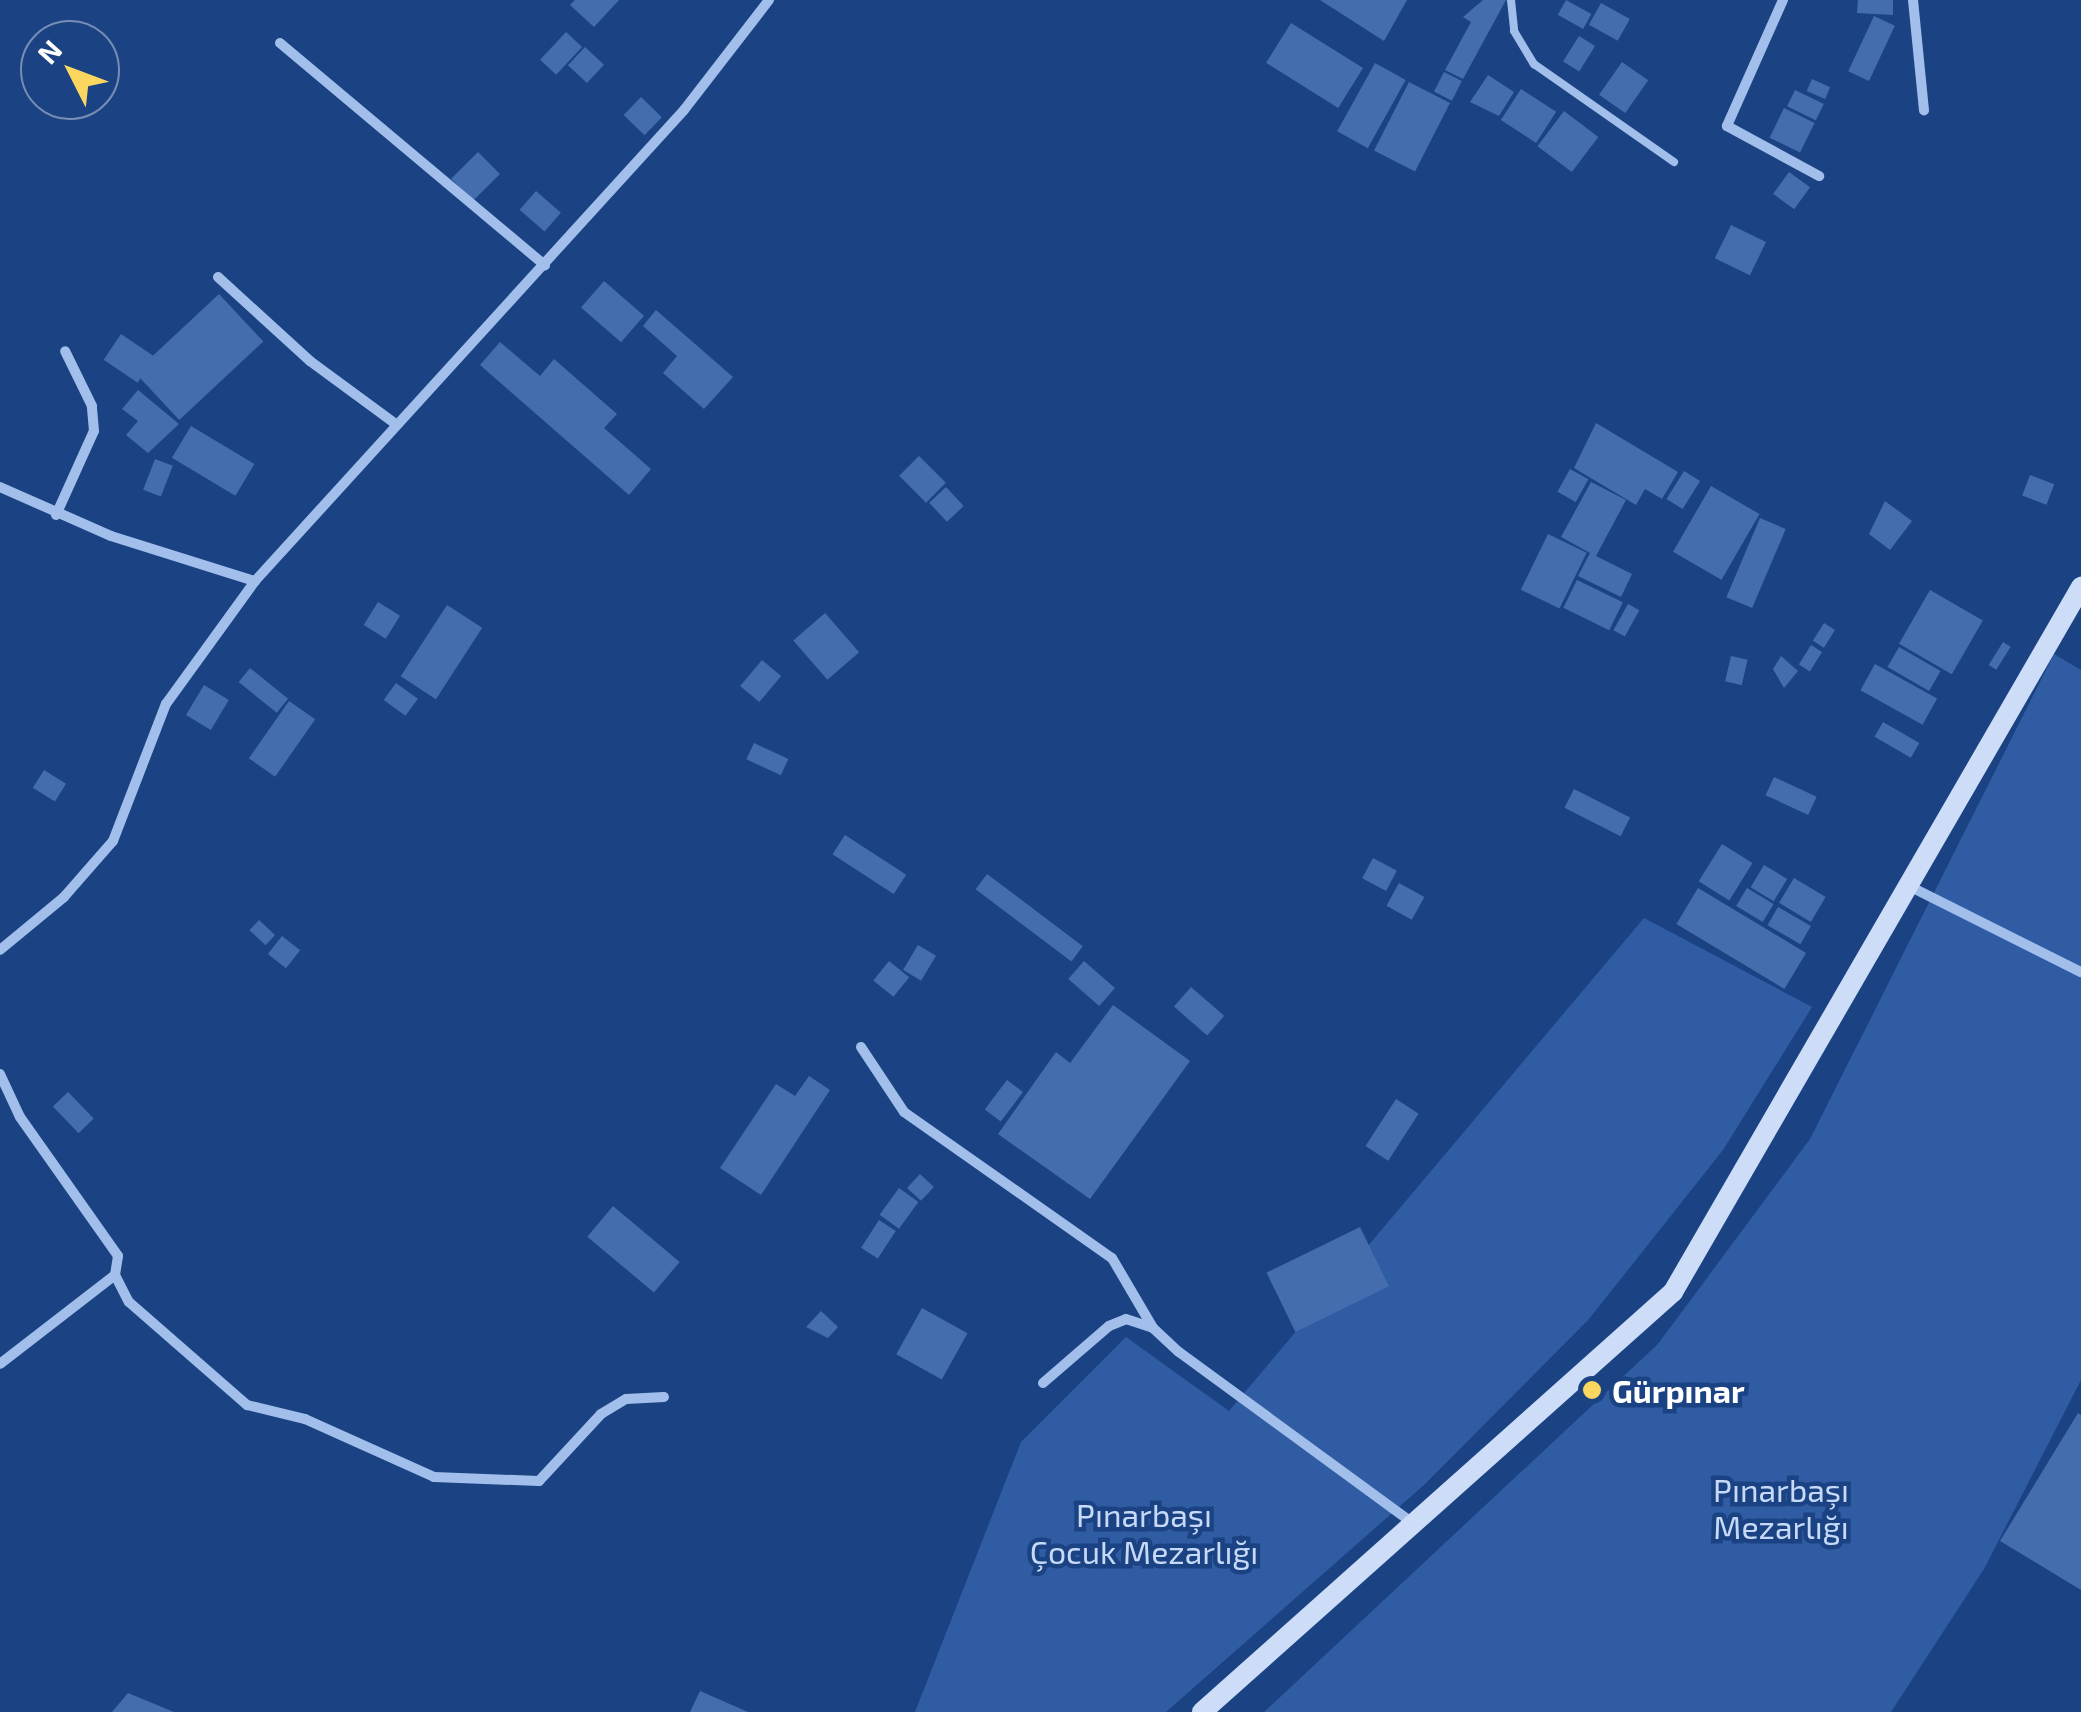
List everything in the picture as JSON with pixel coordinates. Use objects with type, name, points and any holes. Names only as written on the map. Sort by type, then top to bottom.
[{"type":"main road","points":[[1202,1712],[1673,1292],[1913,888],[2081,587]]},
{"type":"street","points":[[0,950],[64,897],[113,841],[166,704],[255,581],[393,422],[545,265],[613,179],[719,70],[769,0]]},
{"type":"street","points":[[1783,0],[1727,126],[1818,176]]},
{"type":"street","points":[[1913,0],[1924,110]]},
{"type":"street","points":[[280,44],[545,265]]},
{"type":"street","points":[[218,277],[310,362],[393,422]]},
{"type":"street","points":[[56,515],[94,431],[92,406],[65,351]]},
{"type":"street","points":[[0,486],[56,515],[255,581]]},
{"type":"street","points":[[1913,888],[2081,972]]},
{"type":"street","points":[[861,1047],[904,1112],[1112,1258],[1152,1328]]},
{"type":"street","points":[[0,1074],[20,1118],[98,1220],[118,1256],[115,1275],[129,1302],[248,1405],[304,1418],[434,1477],[539,1481],[601,1414],[626,1399],[664,1397]]},
{"type":"street","points":[[0,1364],[115,1275]]},
{"type":"street","points":[[1043,1383],[1109,1326],[1126,1320],[1152,1328],[1415,1525]]},
{"type":"lane","points":[[1511,0],[1514,31],[1534,64],[1674,162]]},
{"type":"green space","name":"Pınarbaşı Mezarlığı","points":[[2054,654],[2081,670],[2081,1380],[1984,1569],[1891,1712],[1264,1712],[1658,1344],[1810,1139]]},
{"type":"green space","name":"Pınarbaşı Çocuk Mezarlığı","points":[[1644,918],[1812,1007],[1723,1150],[1589,1319],[1424,1485],[1166,1712],[915,1712],[1021,1442],[1126,1337],[1229,1411]]},
{"type":"building","points":[[575,0],[619,0],[594,27],[570,5]]},
{"type":"building","points":[[1320,0],[1407,0],[1384,41]]},
{"type":"building","points":[[1483,0],[1506,0],[1463,79],[1445,70],[1471,22],[1463,17]]},
{"type":"building","points":[[1566,0],[1591,14],[1583,29],[1558,15]]},
{"type":"building","points":[[1858,0],[1893,0],[1893,15],[1857,13]]},
{"type":"building","points":[[1601,3],[1630,19],[1618,41],[1589,25]]},
{"type":"building","points":[[1874,16],[1895,26],[1869,81],[1848,71]]},
{"type":"building","points":[[1291,23],[1363,68],[1338,108],[1266,63]]},
{"type":"building","points":[[566,32],[582,47],[556,75],[540,60]]},
{"type":"building","points":[[1579,36],[1595,46],[1579,72],[1563,61]]},
{"type":"building","points":[[585,47],[604,65],[587,83],[568,65]]},
{"type":"building","points":[[1622,62],[1648,80],[1625,113],[1599,95]]},
{"type":"building","points":[[1375,63],[1406,80],[1368,148],[1337,131]]},
{"type":"building","points":[[1444,72],[1462,81],[1452,101],[1434,92]]},
{"type":"building","points":[[1488,75],[1514,92],[1499,116],[1470,102]]},
{"type":"building","points":[[1812,79],[1830,87],[1825,99],[1807,91]]},
{"type":"building","points":[[1409,82],[1450,103],[1415,171],[1374,151]]},
{"type":"building","points":[[1521,89],[1556,112],[1536,143],[1501,120]]},
{"type":"building","points":[[1795,90],[1824,104],[1816,120],[1787,106]]},
{"type":"building","points":[[641,97],[662,117],[644,135],[624,115]]},
{"type":"building","points":[[1784,108],[1815,123],[1800,153],[1770,138]]},
{"type":"building","points":[[1564,111],[1598,137],[1572,172],[1538,146]]},
{"type":"building","points":[[478,152],[500,174],[473,201],[451,179]]},
{"type":"building","points":[[1789,172],[1810,187],[1794,209],[1773,194]]},
{"type":"building","points":[[536,191],[561,213],[545,232],[520,210]]},
{"type":"building","points":[[1731,225],[1766,242],[1750,275],[1715,258]]},
{"type":"building","points":[[604,281],[644,316],[621,342],[581,307]]},
{"type":"building","points":[[219,294],[263,342],[179,420],[135,372]]},
{"type":"building","points":[[656,310],[733,377],[704,409],[663,373],[677,356],[643,326]]},
{"type":"building","points":[[121,334],[155,357],[138,383],[104,360]]},
{"type":"building","points":[[500,342],[540,376],[554,359],[617,414],[604,428],[651,469],[629,495],[480,365]]},
{"type":"building","points":[[138,390],[179,424],[148,453],[126,435],[138,421],[122,409]]},
{"type":"building","points":[[1596,423],[1678,472],[1662,499],[1645,489],[1636,505],[1574,468]]},
{"type":"building","points":[[191,426],[254,464],[235,496],[172,458]]},
{"type":"building","points":[[919,456],[946,483],[926,503],[899,476]]},
{"type":"building","points":[[155,459],[173,466],[161,497],[143,490]]},
{"type":"building","points":[[1570,469],[1588,479],[1576,502],[1557,492]]},
{"type":"building","points":[[1684,471],[1700,481],[1683,509],[1667,499]]},
{"type":"building","points":[[2030,475],[2054,484],[2046,505],[2022,496]]},
{"type":"building","points":[[1591,482],[1626,500],[1596,556],[1632,574],[1621,597],[1578,576],[1590,553],[1561,537]]},
{"type":"building","points":[[1711,486],[1759,514],[1721,580],[1673,552]]},
{"type":"building","points":[[946,487],[964,506],[947,522],[929,503]]},
{"type":"building","points":[[1885,501],[1912,521],[1890,550],[1869,534]]},
{"type":"building","points":[[1760,518],[1786,529],[1752,608],[1726,597]]},
{"type":"building","points":[[1548,534],[1587,553],[1559,609],[1521,590]]},
{"type":"building","points":[[1577,580],[1623,602],[1609,630],[1563,608]]},
{"type":"building","points":[[1930,590],[1983,620],[1952,674],[1899,644]]},
{"type":"building","points":[[378,602],[400,616],[386,639],[364,625]]},
{"type":"building","points":[[1628,604],[1639,610],[1625,637],[1613,630]]},
{"type":"building","points":[[447,605],[482,628],[436,699],[401,676]]},
{"type":"building","points":[[825,613],[859,652],[827,680],[793,641]]},
{"type":"building","points":[[1824,623],[1835,630],[1824,648],[1813,641]]},
{"type":"building","points":[[2003,642],[2011,647],[1996,670],[1989,665]]},
{"type":"building","points":[[1811,645],[1822,652],[1810,671],[1799,665]]},
{"type":"building","points":[[1899,647],[1941,671],[1929,691],[1888,667]]},
{"type":"building","points":[[1731,656],[1748,660],[1742,685],[1725,681]]},
{"type":"building","points":[[1781,656],[1798,671],[1784,688],[1773,669]]},
{"type":"building","points":[[762,660],[781,676],[759,702],[740,686]]},
{"type":"building","points":[[1875,664],[1937,698],[1923,725],[1860,690]]},
{"type":"building","points":[[250,668],[288,699],[277,713],[239,682]]},
{"type":"building","points":[[396,683],[418,699],[405,716],[384,700]]},
{"type":"building","points":[[204,685],[229,700],[211,730],[186,715]]},
{"type":"building","points":[[289,701],[315,719],[275,777],[249,758]]},
{"type":"building","points":[[1883,722],[1919,743],[1911,758],[1874,737]]},
{"type":"building","points":[[754,743],[788,759],[781,775],[746,759]]},
{"type":"building","points":[[44,770],[66,784],[55,802],[33,788]]},
{"type":"building","points":[[1774,777],[1817,797],[1808,815],[1766,795]]},
{"type":"building","points":[[1574,789],[1630,818],[1621,836],[1564,808]]},
{"type":"building","points":[[845,835],[906,875],[894,894],[832,854]]},
{"type":"building","points":[[1722,844],[1753,863],[1729,900],[1699,881]]},
{"type":"building","points":[[1373,858],[1397,871],[1386,891],[1362,878]]},
{"type":"building","points":[[1764,865],[1787,879],[1774,901],[1751,887]]},
{"type":"building","points":[[987,874],[1083,946],[1071,961],[976,889]]},
{"type":"building","points":[[1794,878],[1826,897],[1811,922],[1779,903]]},
{"type":"building","points":[[1399,883],[1424,897],[1412,920],[1386,906]]},
{"type":"building","points":[[1698,888],[1806,953],[1784,989],[1676,924]]},
{"type":"building","points":[[1747,888],[1774,904],[1763,922],[1736,906]]},
{"type":"building","points":[[1778,907],[1811,926],[1800,944],[1768,925]]},
{"type":"building","points":[[259,920],[275,935],[266,945],[249,930]]},
{"type":"building","points":[[282,936],[300,950],[286,968],[268,954]]},
{"type":"building","points":[[918,945],[936,956],[921,981],[903,970]]},
{"type":"building","points":[[889,961],[909,977],[893,997],[873,980]]},
{"type":"building","points":[[1084,961],[1115,988],[1099,1006],[1068,979]]},
{"type":"building","points":[[1191,987],[1224,1016],[1207,1035],[1174,1007]]},
{"type":"building","points":[[1113,1005],[1190,1061],[1090,1199],[998,1134],[1056,1052],[1070,1063]]},
{"type":"building","points":[[809,1076],[830,1090],[761,1195],[720,1168],[776,1084],[795,1096]]},
{"type":"building","points":[[1007,1080],[1023,1092],[1001,1122],[985,1110]]},
{"type":"building","points":[[68,1092],[94,1119],[79,1133],[53,1107]]},
{"type":"building","points":[[1396,1099],[1419,1114],[1388,1161],[1366,1146]]},
{"type":"building","points":[[920,1174],[934,1187],[921,1201],[907,1188]]},
{"type":"building","points":[[899,1188],[918,1202],[899,1229],[880,1215]]},
{"type":"building","points":[[613,1206],[680,1262],[654,1293],[587,1237]]},
{"type":"building","points":[[879,1220],[896,1231],[878,1259],[861,1248]]},
{"type":"building","points":[[1360,1227],[1389,1286],[1295,1332],[1267,1273]]},
{"type":"building","points":[[922,1308],[967,1333],[942,1380],[896,1354]]},
{"type":"building","points":[[821,1311],[838,1327],[828,1338],[806,1327]]},
{"type":"building","points":[[2078,1413],[2081,1415],[2081,1590],[2000,1541]]},
{"type":"building","points":[[700,1691],[748,1712],[690,1712]]},
{"type":"building","points":[[128,1693],[174,1712],[112,1712]]},
{"type":"place","name":"Gürpınar","points":[[1592,1390]]}]
